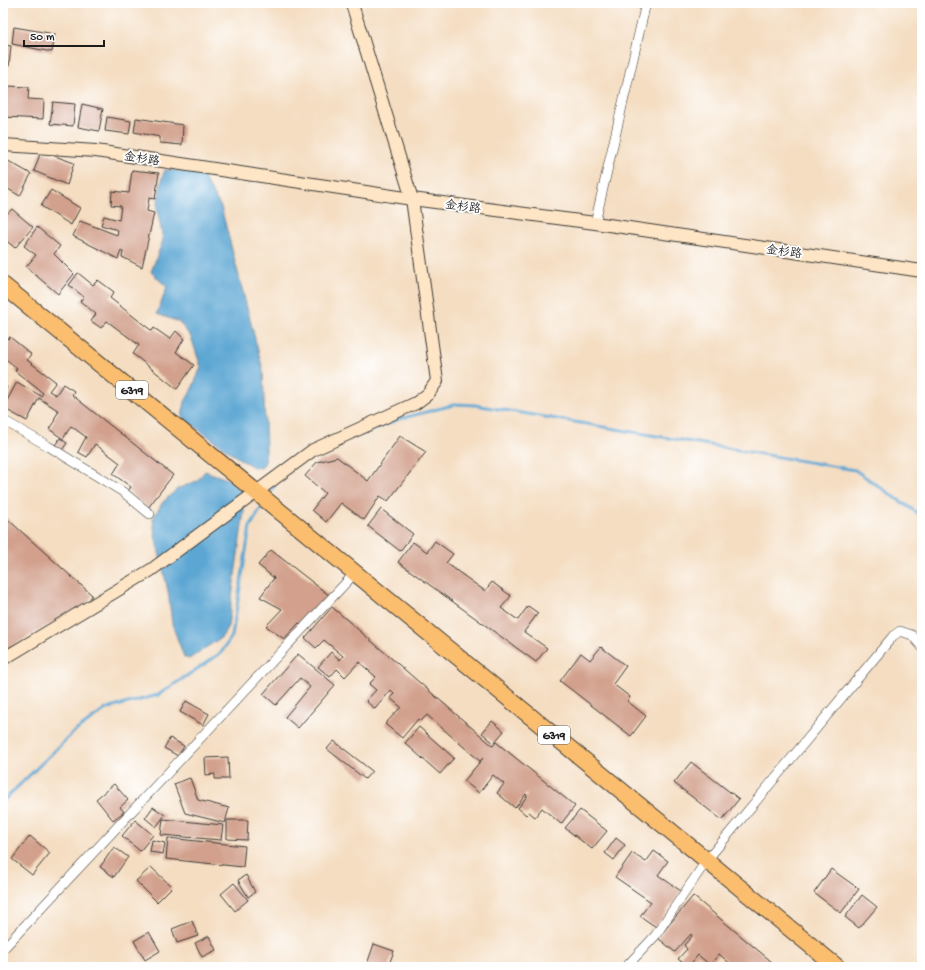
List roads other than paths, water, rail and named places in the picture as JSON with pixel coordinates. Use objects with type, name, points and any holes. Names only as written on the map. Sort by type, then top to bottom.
[{"type":"highway","name":"G319","points":[[3,285],[838,967]]},
{"type":"street","points":[[3,659],[151,570],[263,497],[313,450],[416,403],[428,394],[436,381],[412,199],[351,3]]},
{"type":"street","points":[[595,223],[646,3]]},
{"type":"street","name":"金杉路","points":[[3,146],[96,151],[412,199],[595,223],[922,271]]},
{"type":"street","points":[[3,420],[123,492],[150,514]]},
{"type":"street","points":[[3,949],[355,573]]},
{"type":"street","points":[[626,967],[656,936],[707,860],[893,636],[900,632],[912,635],[922,647]]},
{"type":"water","points":[[165,170],[203,173],[206,182],[221,207],[263,370],[266,450],[265,462],[261,468],[254,467],[241,460],[182,417],[185,402],[201,367],[191,337],[179,322],[157,314],[167,287],[151,272],[163,240],[157,208],[162,177]]},
{"type":"water","points":[[205,471],[235,482],[244,493],[244,511],[228,626],[222,637],[189,659],[184,657],[172,624],[168,591],[155,535],[153,519],[163,502],[177,489],[197,481]]},
{"type":"waterway","points":[[360,435],[399,419],[457,404],[475,405],[855,470],[922,516]]},
{"type":"waterway","points":[[268,495],[275,485]]},
{"type":"waterway","points":[[3,801],[74,732],[106,709],[158,695],[221,653],[232,636],[250,527],[264,503]]}]
